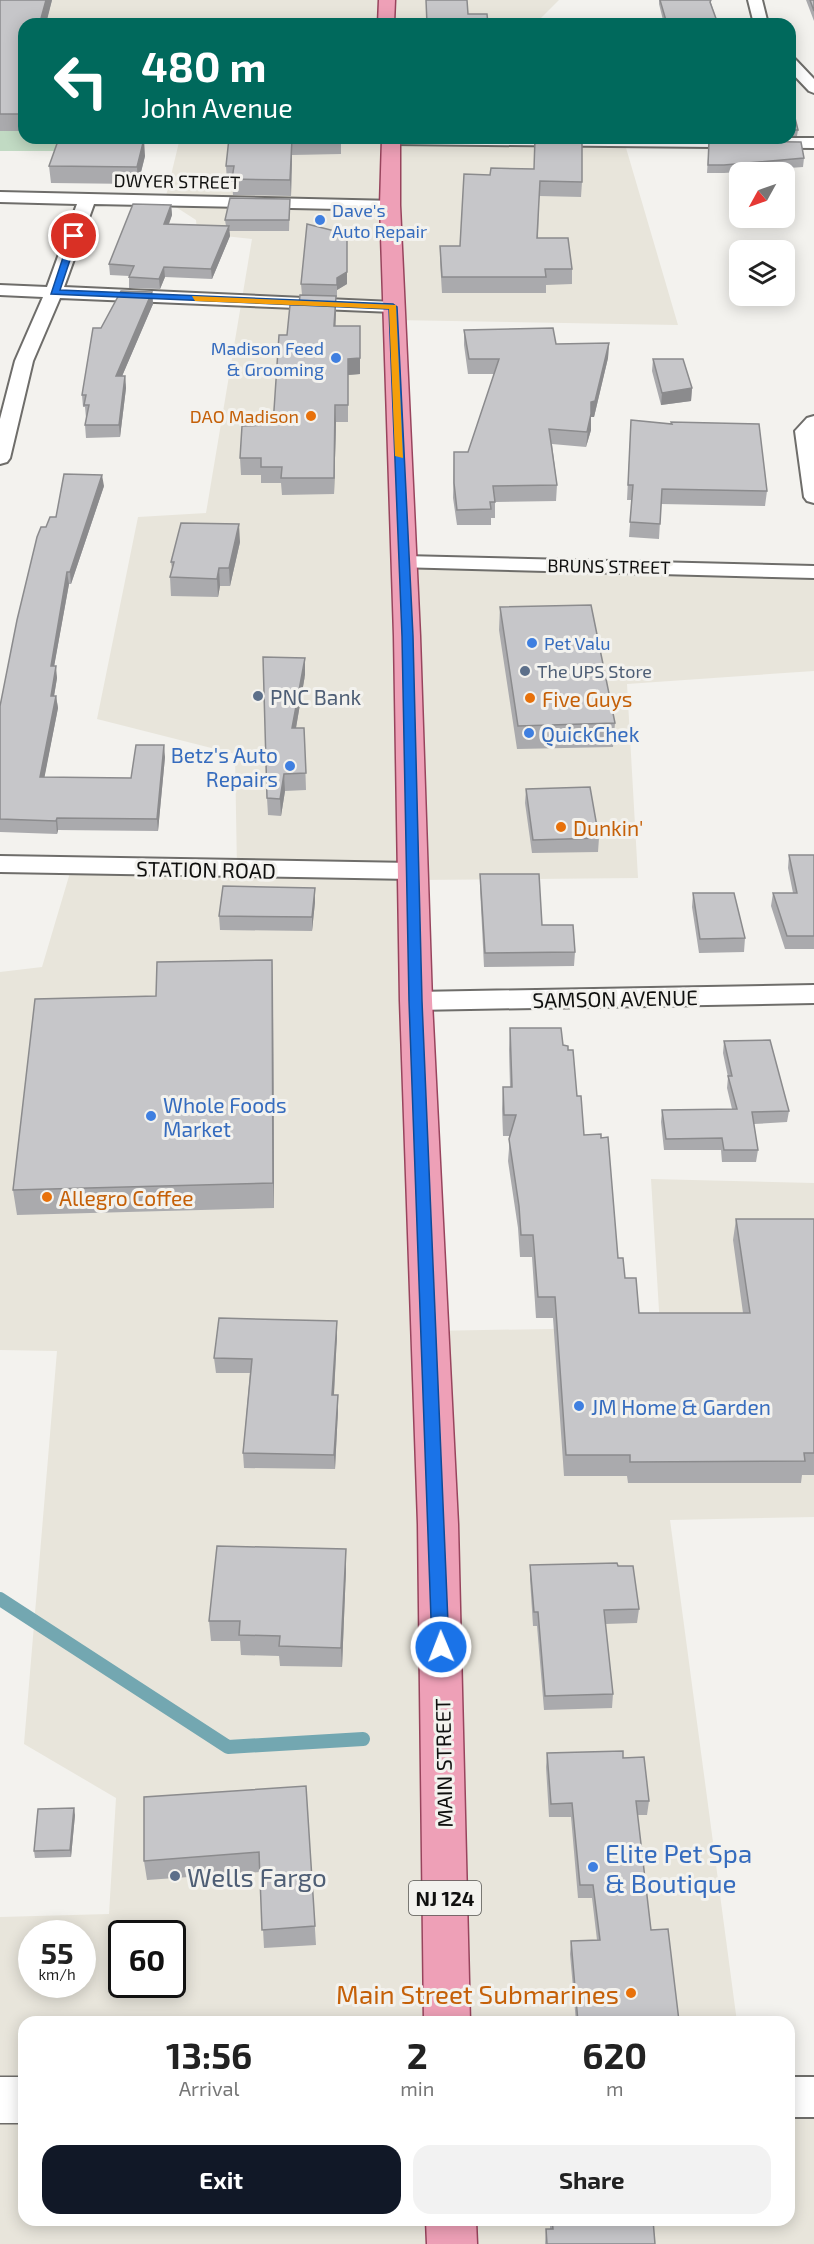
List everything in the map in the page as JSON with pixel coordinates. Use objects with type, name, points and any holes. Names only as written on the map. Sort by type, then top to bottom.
[{"type":"main road","points":[[386,18],[387,0]]},
{"type":"main road","name":"MAIN STREET","points":[[391,144],[390,205],[404,562],[416,1001],[438,1524],[447,2016]]},
{"type":"main road","points":[[451,2226],[452,2244]]},
{"type":"street","points":[[755,0],[759,18]]},
{"type":"street","points":[[796,68],[814,88]]},
{"type":"street","points":[[796,142],[814,142]]},
{"type":"street","name":"DWYER STREET","points":[[0,197],[390,205]]},
{"type":"street","points":[[0,458],[24,361],[54,292],[87,198]]},
{"type":"street","points":[[0,290],[393,307]]},
{"type":"street","points":[[814,422],[805,431],[814,497]]},
{"type":"street","name":"BRUNS STREET","points":[[404,562],[814,572]]},
{"type":"street","name":"STATION ROAD","points":[[0,864],[412,872]]},
{"type":"street","name":"SAMSON AVENUE","points":[[416,1001],[814,994]]},
{"type":"street","points":[[795,2097],[814,2097]]},
{"type":"street","points":[[0,2100],[18,2100]]},
{"type":"shaded area","points":[[0,0],[559,0],[541,18],[18,18]]},
{"type":"shaded area","points":[[179,144],[625,144],[678,325],[394,320],[412,560],[814,572],[814,671],[627,684],[638,878],[412,880],[430,1331],[660,1327],[651,1179],[814,1183],[814,1517],[670,1520],[736,2016],[18,2016],[18,2226],[795,2226],[795,2097],[814,2097],[814,2244],[0,2244],[0,1917],[109,1914],[116,1798],[24,1744],[57,1351],[0,1350],[0,972],[42,967],[72,866],[237,870],[235,754],[97,719],[138,517],[206,513],[252,239],[197,233],[196,220],[165,200]]},
{"type":"green space","points":[[0,127],[18,127],[18,144],[100,144],[98,151],[0,151]]},
{"type":"building","points":[[0,0],[46,0],[41,18],[18,18],[18,114],[0,114]]},
{"type":"building","points":[[426,0],[467,0],[468,14],[487,14],[487,18],[427,18]]},
{"type":"building","points":[[660,0],[711,0],[716,18],[665,18]]},
{"type":"building","points":[[796,142],[801,142],[804,158],[729,162],[729,165],[708,165],[709,144],[796,144]]},
{"type":"building","points":[[57,144],[143,144],[137,167],[49,166]]},
{"type":"building","points":[[228,144],[292,144],[290,180],[232,179],[234,166],[226,166]]},
{"type":"building","points":[[535,144],[582,144],[582,182],[540,181],[537,238],[568,238],[572,269],[545,269],[546,277],[442,277],[440,246],[460,246],[464,174],[490,175],[491,168],[534,169]]},
{"type":"building","points":[[230,198],[290,199],[289,220],[225,220]]},
{"type":"building","points":[[133,204],[171,205],[164,224],[229,226],[211,269],[164,267],[159,279],[129,277],[134,266],[109,264]]},
{"type":"building","points":[[307,224],[347,234],[347,272],[337,278],[337,285],[301,284]]},
{"type":"building","points":[[121,291],[152,292],[116,376],[125,376],[119,425],[85,425],[89,405],[84,405],[86,395],[82,395],[93,328],[101,328]]},
{"type":"building","points":[[300,295],[336,296],[334,326],[360,326],[360,358],[348,359],[348,405],[335,405],[334,478],[281,478],[282,467],[261,467],[261,458],[240,458],[242,426],[273,425],[279,335],[287,335],[290,305],[299,305]]},
{"type":"building","points":[[553,328],[556,344],[609,343],[595,401],[591,402],[587,432],[549,429],[557,485],[493,486],[495,502],[490,502],[491,509],[457,510],[454,452],[468,452],[499,359],[469,359],[464,330]]},
{"type":"building","points":[[653,359],[683,359],[692,388],[662,393]]},
{"type":"building","points":[[631,420],[672,424],[671,422],[759,424],[767,491],[662,489],[660,524],[630,522],[633,485],[628,485]]},
{"type":"building","points":[[64,474],[102,475],[70,572],[67,572],[51,666],[56,666],[51,696],[56,696],[40,777],[131,778],[136,745],[164,745],[157,819],[57,818],[56,821],[0,819],[0,706],[37,537],[41,527],[46,527],[50,517],[56,517]]},
{"type":"building","points":[[181,523],[239,524],[229,568],[219,568],[217,579],[170,577],[174,562],[171,562]]},
{"type":"building","points":[[591,605],[615,723],[518,726],[500,607]]},
{"type":"building","points":[[263,657],[305,658],[292,728],[304,728],[306,773],[284,774],[280,799],[267,798]]},
{"type":"building","name":"Dunkin'","points":[[590,787],[599,838],[533,840],[526,789]]},
{"type":"building","points":[[789,855],[814,855],[814,936],[787,936],[773,893],[797,893]]},
{"type":"building","points":[[480,874],[539,874],[542,925],[573,925],[575,952],[485,953]]},
{"type":"building","points":[[223,886],[315,888],[312,917],[219,916]]},
{"type":"building","points":[[693,893],[734,893],[745,938],[700,939]]},
{"type":"building","name":"Whole Foods Market","points":[[272,960],[273,1183],[13,1190],[35,999],[156,996],[157,962]]},
{"type":"building","points":[[510,1028],[561,1028],[563,1045],[568,1046],[568,1050],[573,1050],[577,1096],[581,1096],[584,1135],[601,1134],[601,1138],[608,1137],[618,1258],[623,1258],[625,1278],[636,1278],[639,1313],[750,1313],[736,1219],[814,1219],[814,1453],[804,1453],[805,1461],[630,1462],[630,1455],[566,1455],[555,1297],[538,1297],[533,1235],[521,1235],[509,1139],[516,1115],[504,1115],[503,1087],[512,1087]]},
{"type":"building","points":[[770,1040],[789,1111],[752,1112],[758,1150],[724,1150],[722,1138],[666,1139],[662,1110],[737,1109],[728,1076],[732,1076],[724,1041]]},
{"type":"building","points":[[219,1318],[337,1321],[332,1395],[338,1395],[334,1455],[243,1453],[252,1359],[214,1358]]},
{"type":"building","points":[[217,1546],[346,1549],[341,1648],[279,1646],[280,1636],[239,1635],[240,1621],[209,1621]]},
{"type":"building","points":[[617,1563],[618,1566],[633,1566],[639,1609],[604,1610],[613,1694],[545,1696],[538,1612],[534,1612],[530,1565]]},
{"type":"building","points":[[623,1751],[623,1758],[644,1757],[649,1801],[636,1801],[651,1930],[668,1929],[678,2016],[577,2016],[571,1941],[600,1940],[593,1885],[580,1885],[572,1803],[551,1804],[547,1753]]},
{"type":"building","name":"Wells Fargo","points":[[306,1786],[315,1926],[262,1930],[259,1852],[144,1861],[144,1797]]},
{"type":"building","points":[[74,1808],[70,1850],[34,1851],[38,1809]]},
{"type":"building","points":[[553,2226],[654,2226],[655,2244],[547,2244],[546,2229],[553,2229]]},
{"type":"waterway","points":[[0,1599],[228,1747],[363,1739]]},
{"type":"slow traffic","points":[[195,298],[393,307],[400,428],[399,456]]},
{"type":"place","name":"Dave's Auto Repair","points":[[320,220]]},
{"type":"place","name":"Madison Feed & Grooming","points":[[336,358]]},
{"type":"place","name":"DAO Madison","points":[[311,416]]},
{"type":"place","name":"Pet Valu","points":[[532,643]]},
{"type":"place","name":"The UPS Store","points":[[525,671]]},
{"type":"place","name":"PNC Bank","points":[[258,696]]},
{"type":"place","name":"Five Guys","points":[[530,698]]},
{"type":"place","name":"QuickChek","points":[[529,733]]},
{"type":"place","name":"Betz's Auto Repairs","points":[[290,766]]},
{"type":"place","name":"Dunkin'","points":[[561,827]]},
{"type":"place","name":"Whole Foods Market","points":[[151,1116]]},
{"type":"place","name":"Allegro Coffee","points":[[47,1197]]},
{"type":"place","name":"JM Home & Garden","points":[[579,1406]]},
{"type":"place","name":"Elite Pet Spa & Boutique","points":[[593,1867]]},
{"type":"place","name":"Wells Fargo","points":[[175,1876]]},
{"type":"place","name":"Main Street Submarines","points":[[631,1993]]},
{"type":"route","points":[[74,236],[54,292],[393,307],[400,428],[399,458],[407,636],[416,1001],[441,1647]]}]
